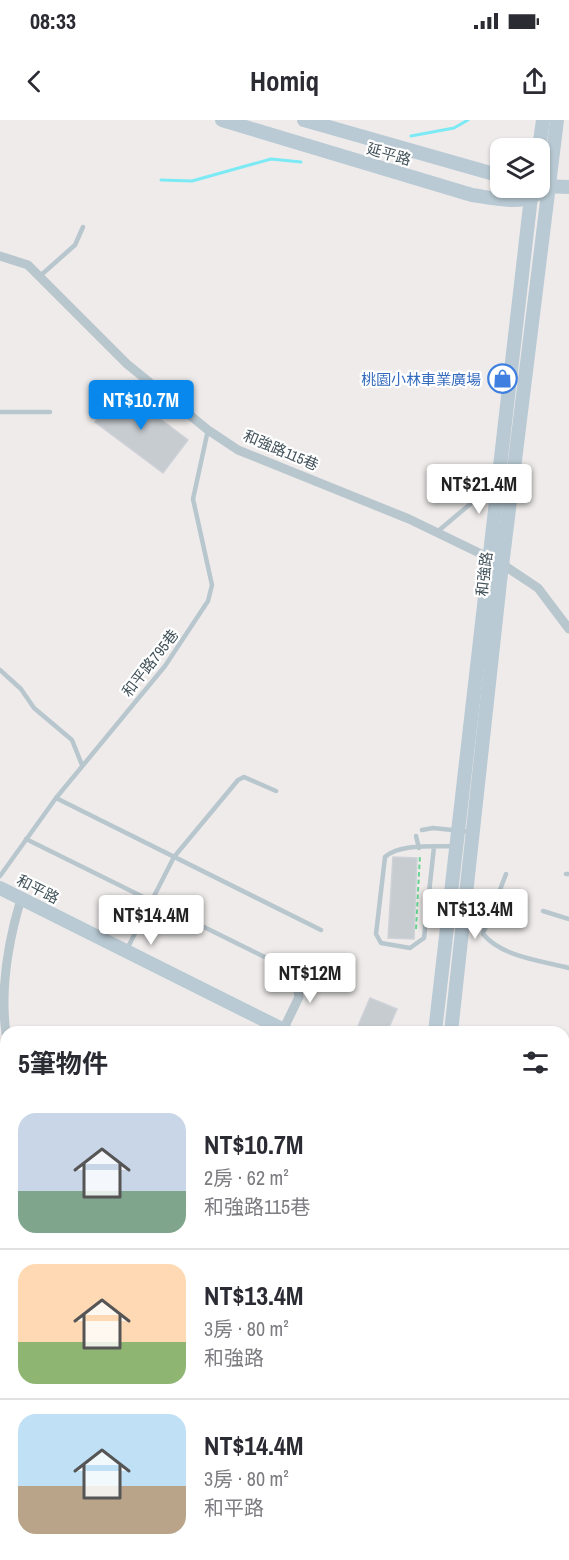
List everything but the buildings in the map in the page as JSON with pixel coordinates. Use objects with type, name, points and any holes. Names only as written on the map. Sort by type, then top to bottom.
[{"type":"street","name":"延平路","points":[[222,120],[472,195],[502,200],[511,198]]},
{"type":"street","name":"延平路","points":[[304,120],[490,173]]},
{"type":"street","points":[[540,138],[543,120]]},
{"type":"street","name":"和強路","points":[[550,153],[556,120]]},
{"type":"street","points":[[550,186],[569,187]]},
{"type":"street","name":"和強路","points":[[495,561],[499,480],[531,198]]},
{"type":"street","name":"和強路","points":[[436,1026],[465,832],[495,561],[542,198]]},
{"type":"street","name":"和強路115巷","points":[[0,256],[27,265],[127,364],[208,430],[238,450],[436,532],[495,561],[538,588],[569,629]]},
{"type":"street","name":"和強路","points":[[451,1026],[463,847]]},
{"type":"street","name":"和平路","points":[[0,888],[275,1026]]},
{"type":"street","points":[[5,1026],[1,1007],[3,957],[21,899]]},
{"type":"street","points":[[287,1026],[299,997],[295,972]]},
{"type":"lane","points":[[40,277],[75,245],[83,227]]},
{"type":"lane","points":[[0,412],[50,412]]},
{"type":"lane","name":"和平路795巷","points":[[0,876],[56,798],[165,666],[208,601],[212,585],[193,499],[208,430]]},
{"type":"lane","points":[[436,532],[499,480]]},
{"type":"lane","points":[[0,670],[21,689],[34,708],[72,740],[82,765]]},
{"type":"lane","points":[[126,952],[174,856],[238,780],[244,777],[252,778],[276,790]]},
{"type":"lane","points":[[56,798],[321,930]]},
{"type":"lane","points":[[422,830],[433,828],[465,832]]},
{"type":"lane","points":[[416,837],[419,848]]},
{"type":"lane","points":[[26,839],[295,972]]},
{"type":"lane","points":[[434,847],[424,938],[410,948],[386,946],[381,943],[376,934],[383,862],[391,851],[434,847],[463,847]]},
{"type":"lane","points":[[506,874],[483,934],[488,940],[513,953],[569,968]]},
{"type":"lane","points":[[543,911],[569,919]]},
{"type":"waterway","points":[[411,136],[454,128],[468,120]]},
{"type":"waterway","points":[[161,180],[192,181],[271,159],[301,162]]},
{"type":"place","name":"桃園小林車業廣場","points":[[502,379]]}]
